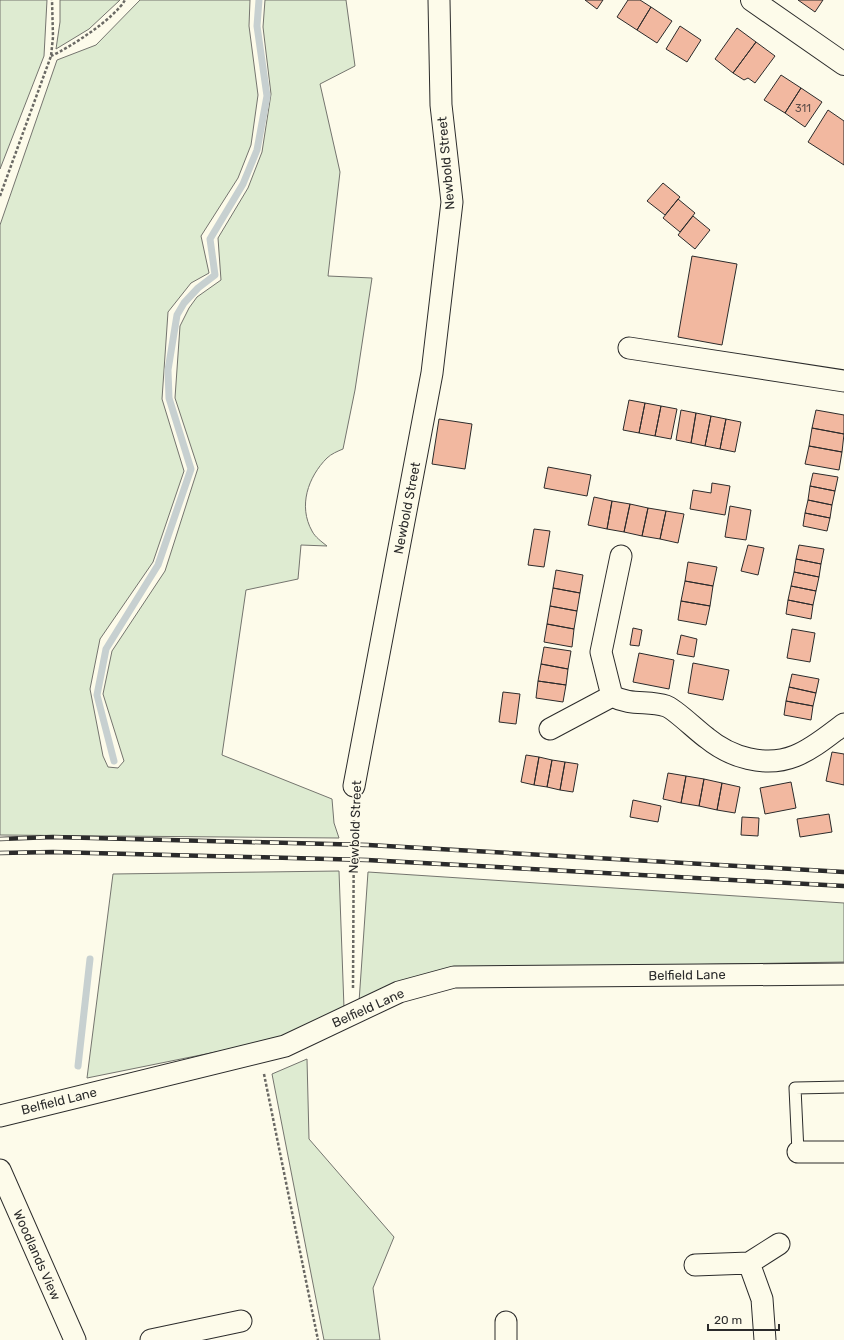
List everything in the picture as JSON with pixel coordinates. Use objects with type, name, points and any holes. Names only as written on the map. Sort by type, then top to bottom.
[{"type":"main road","points":[[752,0],[840,56]]},
{"type":"street","name":"Newbold Street","points":[[354,786],[432,373],[452,202],[441,105],[439,0]]},
{"type":"street","points":[[629,348],[844,381]]},
{"type":"street","points":[[621,556],[601,652],[612,696],[622,701],[666,706],[720,748],[747,759],[772,761],[795,757],[818,744],[844,724]]},
{"type":"street","points":[[550,729],[612,696]]},
{"type":"street","name":"Belfield Lane","points":[[0,1116],[285,1046],[399,992],[454,977],[844,974]]},
{"type":"street","points":[[798,1152],[844,1152]]},
{"type":"street","name":"Woodlands View","points":[[0,1170],[75,1340]]},
{"type":"street","points":[[695,1265],[749,1263],[779,1244]]},
{"type":"street","points":[[749,1263],[762,1299],[765,1340]]},
{"type":"street","points":[[151,1340],[241,1321]]},
{"type":"lane","points":[[798,1152],[794,1088],[844,1087]]},
{"type":"path","points":[[0,196],[51,56],[54,37],[52,0]]},
{"type":"path","points":[[51,56],[64,50],[94,30],[126,0]]},
{"type":"path","name":"Newbold Street","points":[[352,1014],[354,786]]},
{"type":"path","points":[[262,1051],[265,1078],[318,1340]]},
{"type":"green space","points":[[0,0],[47,0],[44,56],[0,169]]},
{"type":"green space","points":[[60,0],[120,0],[89,29],[56,49],[60,22]]},
{"type":"green space","points":[[140,0],[250,0],[249,26],[258,95],[251,145],[238,178],[201,236],[209,273],[191,283],[168,312],[162,399],[184,471],[153,562],[100,639],[90,689],[103,756],[108,767],[118,768],[124,761],[103,694],[112,651],[165,571],[198,468],[175,398],[180,326],[189,308],[197,297],[221,280],[218,238],[248,188],[262,152],[271,94],[263,27],[265,0],[346,0],[355,66],[320,84],[340,172],[328,276],[372,278],[355,390],[343,449],[330,455],[320,466],[310,483],[307,492],[306,512],[308,521],[315,535],[327,546],[301,545],[298,579],[246,590],[222,755],[332,799],[334,823],[339,838],[0,835],[0,225],[57,60],[96,45]]},
{"type":"green space","points":[[339,871],[344,1008],[280,1039],[87,1078],[113,874]]},
{"type":"green space","points":[[368,872],[844,903],[844,962],[497,968],[359,1002]]},
{"type":"green space","points":[[307,1059],[309,1139],[394,1237],[373,1288],[380,1340],[324,1340],[272,1074]]},
{"type":"building","points":[[585,0],[603,0],[597,9]]},
{"type":"building","points":[[628,0],[640,0],[651,7],[637,30],[617,17]]},
{"type":"building","points":[[798,0],[823,0],[815,12]]},
{"type":"building","points":[[651,7],[672,21],[657,43],[637,30]]},
{"type":"building","points":[[680,26],[701,40],[687,62],[666,49]]},
{"type":"building","points":[[737,28],[756,42],[733,73],[715,59]]},
{"type":"building","points":[[756,42],[775,56],[755,83],[748,78],[744,80],[733,73]]},
{"type":"building","points":[[781,75],[801,88],[785,113],[764,100]]},
{"type":"building","points":[[801,88],[822,102],[805,127],[785,113]]},
{"type":"building","points":[[828,110],[844,121],[844,165],[808,142]]},
{"type":"building","points":[[663,183],[680,197],[665,215],[647,201]]},
{"type":"building","points":[[678,199],[695,213],[680,232],[663,218]]},
{"type":"building","points":[[693,216],[710,230],[695,249],[678,235]]},
{"type":"building","points":[[692,256],[737,264],[722,345],[678,337]]},
{"type":"building","points":[[629,400],[645,403],[639,433],[623,430]]},
{"type":"building","points":[[645,403],[661,406],[655,436],[639,433]]},
{"type":"building","points":[[661,406],[677,409],[671,439],[655,436]]},
{"type":"building","points":[[681,410],[696,413],[691,443],[676,440]]},
{"type":"building","points":[[816,410],[844,415],[844,434],[812,428]]},
{"type":"building","points":[[696,413],[711,416],[705,446],[691,443]]},
{"type":"building","points":[[711,416],[726,419],[720,449],[705,446]]},
{"type":"building","points":[[439,419],[472,424],[465,469],[432,464]]},
{"type":"building","points":[[726,419],[741,422],[735,452],[720,449]]},
{"type":"building","points":[[812,428],[844,434],[842,452],[809,446]]},
{"type":"building","points":[[809,446],[842,452],[839,470],[805,464]]},
{"type":"building","points":[[548,467],[591,475],[587,496],[544,488]]},
{"type":"building","points":[[813,473],[838,477],[835,491],[810,486]]},
{"type":"building","points":[[712,483],[730,486],[725,515],[690,509],[693,490],[711,493]]},
{"type":"building","points":[[810,486],[835,491],[832,505],[808,500]]},
{"type":"building","points":[[594,497],[612,501],[607,529],[588,525]]},
{"type":"building","points":[[808,500],[832,505],[830,518],[805,513]]},
{"type":"building","points":[[612,501],[630,504],[624,532],[607,529]]},
{"type":"building","points":[[630,504],[648,508],[642,536],[624,532]]},
{"type":"building","points":[[730,506],[751,510],[746,540],[725,537]]},
{"type":"building","points":[[648,508],[666,511],[660,539],[642,536]]},
{"type":"building","points":[[666,511],[684,514],[678,543],[660,539]]},
{"type":"building","points":[[805,513],[830,518],[827,531],[803,526]]},
{"type":"building","points":[[534,529],[550,531],[544,567],[528,565]]},
{"type":"building","points":[[748,545],[764,548],[758,575],[741,571]]},
{"type":"building","points":[[799,545],[824,549],[821,564],[796,559]]},
{"type":"building","points":[[796,559],[821,564],[819,577],[794,572]]},
{"type":"building","points":[[688,562],[717,567],[713,586],[685,581]]},
{"type":"building","points":[[556,570],[583,575],[580,593],[553,588]]},
{"type":"building","points":[[794,572],[819,577],[816,591],[791,586]]},
{"type":"building","points":[[685,581],[713,586],[710,606],[681,601]]},
{"type":"building","points":[[791,586],[816,591],[813,605],[788,600]]},
{"type":"building","points":[[553,588],[580,593],[577,611],[550,606]]},
{"type":"building","points":[[788,600],[813,605],[811,619],[786,614]]},
{"type":"building","points":[[681,601],[710,606],[706,625],[678,620]]},
{"type":"building","points":[[550,606],[577,611],[574,629],[547,624]]},
{"type":"building","points":[[547,624],[574,629],[572,647],[544,642]]},
{"type":"building","points":[[633,628],[642,630],[639,646],[630,645]]},
{"type":"building","points":[[792,629],[815,633],[810,662],[787,658]]},
{"type":"building","points":[[681,635],[697,639],[694,657],[677,654]]},
{"type":"building","points":[[544,647],[571,651],[568,669],[541,664]]},
{"type":"building","points":[[639,653],[674,660],[669,689],[633,682]]},
{"type":"building","points":[[693,663],[729,670],[723,700],[688,693]]},
{"type":"building","points":[[541,664],[568,669],[566,685],[538,681]]},
{"type":"building","points":[[792,674],[819,679],[816,693],[789,687]]},
{"type":"building","points":[[538,681],[566,685],[563,702],[536,698]]},
{"type":"building","points":[[789,687],[816,693],[813,706],[786,701]]},
{"type":"building","points":[[503,692],[520,694],[516,724],[499,722]]},
{"type":"building","points":[[786,701],[813,706],[811,720],[784,715]]},
{"type":"building","points":[[832,752],[844,754],[844,785],[826,781]]},
{"type":"building","points":[[526,755],[539,757],[534,785],[521,782]]},
{"type":"building","points":[[539,757],[552,760],[547,787],[534,785]]},
{"type":"building","points":[[552,760],[565,762],[560,790],[547,787]]},
{"type":"building","points":[[565,762],[578,764],[573,792],[560,790]]},
{"type":"building","points":[[668,773],[686,776],[681,803],[663,799]]},
{"type":"building","points":[[686,776],[704,779],[699,806],[681,803]]},
{"type":"building","points":[[704,779],[722,783],[717,810],[699,806]]},
{"type":"building","points":[[791,782],[796,808],[765,814],[760,788]]},
{"type":"building","points":[[722,783],[740,787],[735,813],[717,810]]},
{"type":"building","points":[[633,800],[661,806],[658,822],[630,817]]},
{"type":"building","points":[[829,814],[832,832],[800,837],[797,819]]},
{"type":"building","points":[[742,817],[759,818],[758,836],[741,835]]},
{"type":"waterway","points":[[114,761],[97,695],[106,649],[158,565],[191,469],[169,398],[168,370],[177,315],[184,303],[198,288],[215,275],[210,239],[243,184],[257,150],[267,96],[257,26],[259,0]]},
{"type":"waterway","points":[[78,1066],[90,959]]},
{"type":"railway","points":[[0,839],[53,837],[368,845],[844,872]]},
{"type":"railway","points":[[0,853],[53,852],[367,860],[844,886]]}]
